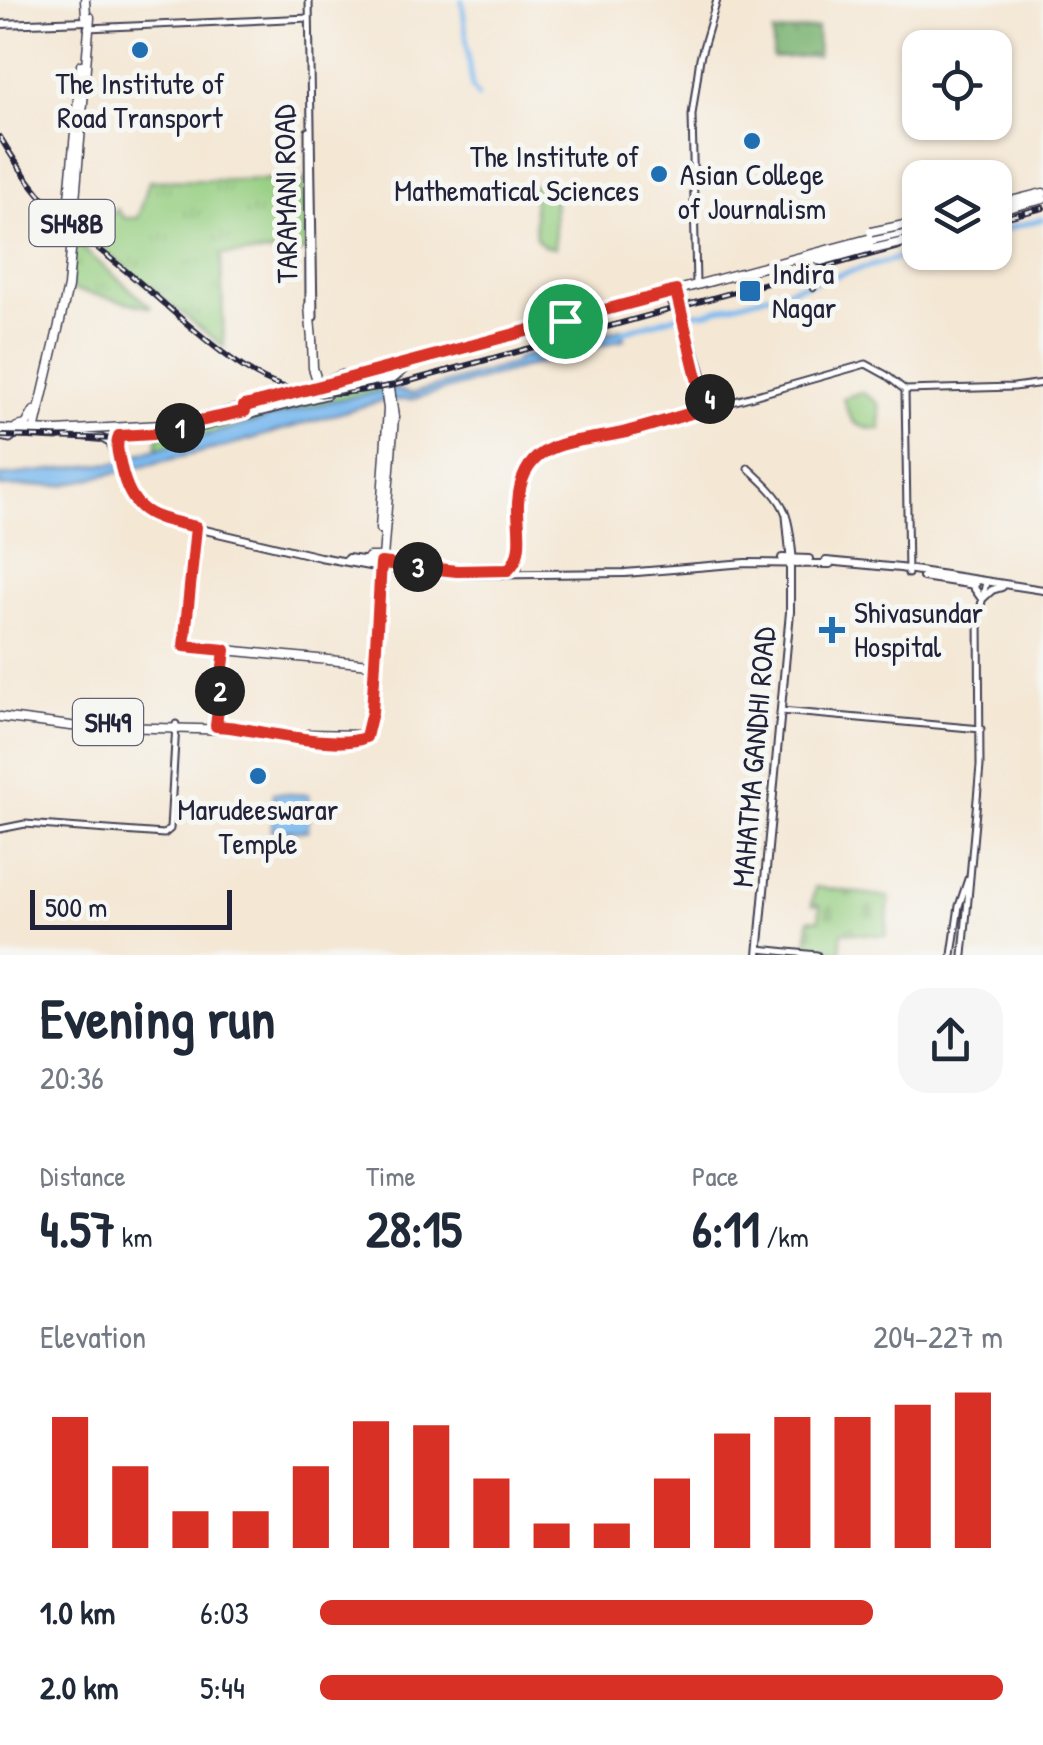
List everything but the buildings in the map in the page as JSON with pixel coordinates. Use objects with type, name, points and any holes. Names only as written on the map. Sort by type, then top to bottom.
[{"type":"main road","points":[[0,22],[87,21],[88,1]]},
{"type":"main road","name":"SH48B","points":[[30,433],[63,294],[87,21]]},
{"type":"main road","points":[[1012,204],[1043,196]]},
{"type":"main road","points":[[72,435],[155,433],[357,382],[386,379],[406,367],[810,256],[871,232],[909,224],[915,230],[908,241],[824,261],[810,256]]},
{"type":"main road","points":[[30,433],[158,427],[386,379],[696,286],[902,233]]},
{"type":"main road","points":[[674,294],[679,310]]},
{"type":"main road","points":[[309,306],[315,385],[326,393],[357,382]]},
{"type":"main road","points":[[5,432],[95,437],[194,429],[329,379],[386,379]]},
{"type":"main road","points":[[315,385],[386,379]]},
{"type":"main road","points":[[377,562],[361,736],[366,737],[370,723],[386,379]]},
{"type":"main road","points":[[5,432],[26,425],[36,413],[43,425],[56,431]]},
{"type":"main road","points":[[115,448],[119,436]]},
{"type":"main road","points":[[95,437],[115,448],[125,487],[136,510],[158,518],[316,554],[457,571],[518,571]]},
{"type":"main road","points":[[196,527],[184,646],[370,664]]},
{"type":"main road","points":[[377,562],[460,575],[790,558],[1043,592]]},
{"type":"main road","points":[[790,558],[830,564]]},
{"type":"main road","name":"MAHATMA GANDHI ROAD","points":[[758,952],[790,612],[790,558]]},
{"type":"main road","points":[[906,572],[986,584]]},
{"type":"main road","points":[[972,584],[982,599],[992,590],[1002,588],[1043,592]]},
{"type":"main road","points":[[216,726],[225,650]]},
{"type":"main road","name":"SH49","points":[[0,715],[71,726],[231,728]]},
{"type":"main road","name":"SH49","points":[[176,726],[361,736]]},
{"type":"street","name":"TARAMANI ROAD","points":[[307,0],[314,368],[322,378]]},
{"type":"street","points":[[696,286],[692,115],[700,58],[717,0]]},
{"type":"street","name":"TARAMANI ROAD","points":[[308,18],[309,306],[315,385]]},
{"type":"street","points":[[87,21],[308,18]]},
{"type":"street","points":[[679,310],[712,407]]},
{"type":"street","points":[[688,333],[699,386],[710,398]]},
{"type":"street","points":[[518,571],[521,485],[539,455],[572,440],[620,434],[868,364],[905,390],[1043,383]]},
{"type":"street","points":[[315,385],[322,378],[331,383]]},
{"type":"street","points":[[905,390],[906,572]]},
{"type":"street","points":[[748,468],[778,494],[788,518],[790,558]]},
{"type":"street","points":[[508,570],[518,557]]},
{"type":"street","points":[[963,955],[981,729],[979,629],[986,584]]},
{"type":"street","points":[[781,711],[981,729]]},
{"type":"street","points":[[0,828],[24,824],[164,834],[170,829],[176,726]]},
{"type":"street","points":[[952,955],[963,888],[970,876]]},
{"type":"street","points":[[758,952],[817,955]]},
{"type":"green space","points":[[817,28],[818,56],[773,58],[773,33]]},
{"type":"green space","points":[[303,179],[306,251],[221,255],[224,347],[74,227],[77,198],[112,215],[117,209],[124,218],[138,218],[149,181]]},
{"type":"green space","points":[[554,183],[555,248],[544,246],[536,238],[532,186]]},
{"type":"green space","points":[[73,240],[152,308],[70,289]]},
{"type":"green space","points":[[370,383],[381,385],[383,391],[157,449],[157,436]]},
{"type":"green space","points":[[862,392],[879,404],[881,429],[859,426],[848,413],[843,398]]},
{"type":"green space","points":[[815,887],[889,897],[886,936],[842,932],[840,955],[807,953],[809,919],[819,920],[820,905],[812,905]]},
{"type":"water","points":[[621,329],[624,339],[413,399],[381,401],[227,446],[63,485],[0,487],[0,476],[122,462],[135,455],[332,401],[393,389],[411,394]]},
{"type":"water","points":[[273,793],[309,795],[308,831],[272,831]]},
{"type":"waterway","points":[[462,0],[472,87],[478,97]]},
{"type":"waterway","points":[[1012,227],[1043,219]]},
{"type":"waterway","points":[[619,333],[902,257]]},
{"type":"railway","points":[[0,137],[29,182],[60,216],[203,338],[262,378],[310,392],[352,392],[395,385],[902,246]]},
{"type":"railway","points":[[1012,216],[1043,208]]},
{"type":"railway","points":[[0,436],[166,440]]},
{"type":"place","name":"The Institute of Road Transport","points":[[140,50]]},
{"type":"place","name":"Asian College of Journalism","points":[[752,141]]},
{"type":"place","name":"The Institute of Mathematical Sciences","points":[[659,174]]},
{"type":"place","name":"Indira Nagar","points":[[750,291]]},
{"type":"place","name":"Shivasundar Hospital","points":[[832,630]]},
{"type":"place","name":"Marudeeswarar Temple","points":[[258,776]]},
{"type":"route","points":[[676,291],[699,386],[710,398],[712,407],[620,434],[572,440],[539,455],[521,485],[518,557],[508,570],[457,571],[381,563],[372,712],[366,737],[358,741],[322,740],[216,726],[225,650],[184,646],[196,527],[158,518],[134,504],[125,486],[116,446],[119,436],[180,428],[245,411],[244,406],[565,321],[676,291]]}]
